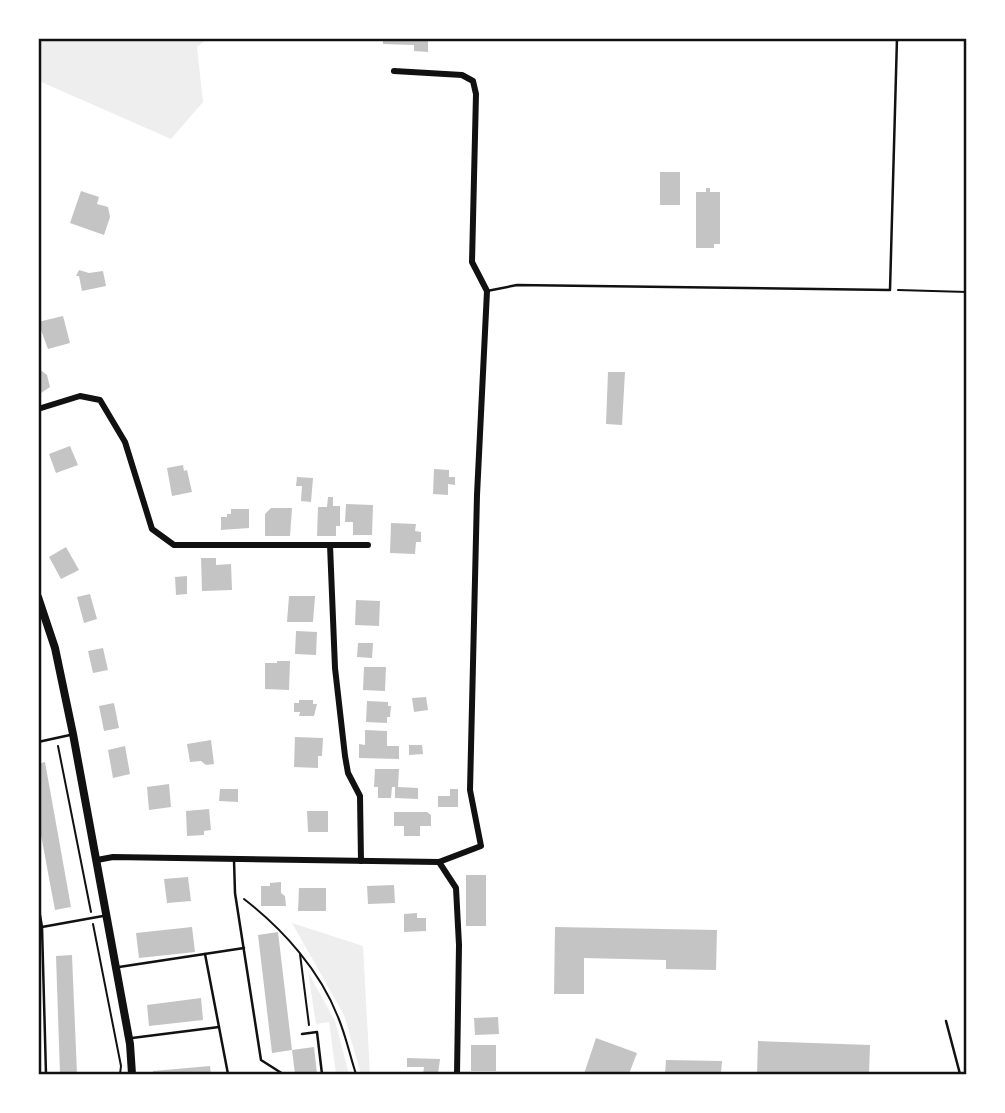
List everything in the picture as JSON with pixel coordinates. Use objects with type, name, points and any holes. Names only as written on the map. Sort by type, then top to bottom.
[{"type":"street","points":[[97,860],[113,857],[439,862],[481,846],[470,790],[477,495],[487,291],[472,262],[476,94],[473,81],[462,75],[394,71]]},
{"type":"street","points":[[38,409],[80,396],[100,400],[125,442],[152,530],[174,545],[368,545]]},
{"type":"street","points":[[330,545],[335,668],[346,765],[359,796],[360,862]]},
{"type":"street","points":[[38,597],[55,648],[73,734],[129,1038],[132,1074]]},
{"type":"street","points":[[439,862],[456,888],[459,945],[457,1074]]},
{"type":"lane","points":[[487,291],[517,285],[890,290],[897,38]]},
{"type":"lane","points":[[38,742],[73,734]]},
{"type":"lane","points":[[234,860],[235,893],[261,1060],[284,1074]]},
{"type":"lane","points":[[38,904],[42,927],[46,1074]]},
{"type":"lane","points":[[42,927],[107,916]]},
{"type":"lane","points":[[116,967],[245,948]]},
{"type":"lane","points":[[205,954],[228,1074]]},
{"type":"lane","points":[[946,1021],[960,1074]]},
{"type":"lane","points":[[129,1038],[219,1027]]},
{"type":"lane","points":[[302,1034],[317,1031],[322,1074]]},
{"type":"path","points":[[890,290],[967,292]]},
{"type":"path","points":[[56,738],[121,1066],[120,1074]]},
{"type":"path","points":[[235,893],[272,923],[313,970],[338,1017],[356,1074]]},
{"type":"path","points":[[300,954],[310,1033]]},
{"type":"shaded area","points":[[39,38],[207,39],[197,47],[203,102],[171,139],[39,81]]},
{"type":"shaded area","points":[[292,923],[363,946],[370,1074],[361,1074],[344,1015]]},
{"type":"shaded area","points":[[308,972],[335,1021],[349,1074],[336,1074],[329,1022],[316,1024]]},
{"type":"building","points":[[383,38],[428,38],[428,52],[414,51],[414,45],[383,44]]},
{"type":"building","points":[[660,172],[680,172],[680,205],[660,205]]},
{"type":"building","points":[[706,188],[710,188],[710,192],[720,192],[720,244],[714,244],[714,248],[696,248],[696,192],[706,192]]},
{"type":"building","points":[[81,191],[99,197],[97,204],[108,207],[110,217],[104,235],[70,223]]},
{"type":"building","points":[[79,270],[89,273],[103,271],[106,286],[82,291],[79,276],[76,276]]},
{"type":"building","points":[[63,316],[70,343],[48,349],[38,322]]},
{"type":"building","points":[[38,368],[47,375],[50,387],[38,395]]},
{"type":"building","points":[[608,372],[625,372],[622,425],[606,424]]},
{"type":"building","points":[[70,446],[78,465],[56,473],[49,454]]},
{"type":"building","points":[[183,465],[184,471],[187,470],[192,492],[172,496],[167,468]]},
{"type":"building","points":[[434,469],[449,470],[449,477],[455,477],[455,485],[448,484],[448,495],[433,494]]},
{"type":"building","points":[[297,477],[313,478],[311,502],[301,501],[302,486],[296,486]]},
{"type":"building","points":[[328,497],[333,497],[333,506],[340,506],[340,526],[336,526],[336,536],[317,536],[318,507],[327,507]]},
{"type":"building","points":[[346,504],[373,505],[372,535],[353,535],[353,522],[345,522]]},
{"type":"building","points":[[271,508],[292,508],[290,536],[265,536],[265,514]]},
{"type":"building","points":[[231,509],[249,509],[249,528],[221,530],[221,517],[231,514]]},
{"type":"building","points":[[391,523],[416,524],[415,531],[421,532],[421,542],[416,542],[415,554],[390,553]]},
{"type":"building","points":[[66,547],[79,570],[61,579],[49,557]]},
{"type":"building","points":[[201,558],[216,558],[216,565],[231,564],[232,590],[202,591]]},
{"type":"building","points":[[187,576],[187,594],[176,595],[175,577]]},
{"type":"building","points":[[90,594],[97,619],[84,623],[77,597]]},
{"type":"building","points":[[289,596],[315,596],[313,622],[287,622]]},
{"type":"building","points":[[356,600],[380,601],[379,626],[355,625]]},
{"type":"building","points":[[296,631],[317,632],[316,655],[295,654]]},
{"type":"building","points":[[358,643],[373,643],[372,658],[357,657]]},
{"type":"building","points":[[103,648],[108,670],[93,673],[88,651]]},
{"type":"building","points":[[290,661],[289,690],[265,689],[265,663]]},
{"type":"building","points":[[364,667],[386,667],[385,691],[363,690]]},
{"type":"building","points":[[426,697],[428,710],[414,712],[412,698]]},
{"type":"building","points":[[299,700],[313,700],[313,704],[317,704],[314,716],[299,716],[300,712],[294,712],[294,703],[299,703]]},
{"type":"building","points":[[367,701],[388,702],[388,706],[391,706],[387,723],[366,722]]},
{"type":"building","points":[[114,703],[119,728],[104,731],[99,706]]},
{"type":"building","points":[[365,730],[387,731],[387,746],[399,746],[399,759],[359,758],[359,744],[365,745]]},
{"type":"building","points":[[295,737],[323,738],[318,768],[294,767]]},
{"type":"building","points":[[211,740],[214,764],[190,762],[187,744]]},
{"type":"building","points":[[409,745],[422,745],[423,754],[409,755]]},
{"type":"building","points":[[125,746],[130,774],[113,778],[108,750]]},
{"type":"building","points":[[45,762],[71,907],[55,910],[38,819],[38,764]]},
{"type":"building","points":[[375,769],[399,769],[398,787],[418,788],[418,799],[395,798],[395,787],[392,787],[391,798],[378,798],[378,787],[374,787]]},
{"type":"building","points":[[169,784],[171,807],[149,810],[147,787]]},
{"type":"building","points":[[220,789],[238,789],[238,802],[219,801]]},
{"type":"building","points":[[450,789],[458,789],[458,807],[438,807],[438,796],[450,796]]},
{"type":"building","points":[[209,809],[211,830],[204,831],[204,835],[187,836],[186,811]]},
{"type":"building","points":[[307,811],[328,811],[328,832],[308,832]]},
{"type":"building","points":[[394,812],[427,812],[431,815],[431,826],[420,826],[420,836],[404,836],[404,826],[394,826]]},
{"type":"building","points":[[466,875],[486,875],[486,926],[466,926]]},
{"type":"building","points":[[188,877],[191,901],[167,903],[164,879]]},
{"type":"building","points":[[281,882],[281,893],[285,896],[286,906],[261,906],[261,886]]},
{"type":"building","points":[[394,885],[395,903],[368,904],[367,886]]},
{"type":"building","points":[[299,888],[326,888],[326,911],[298,911]]},
{"type":"building","points":[[417,913],[417,918],[426,918],[426,931],[404,932],[404,914]]},
{"type":"building","points":[[192,927],[195,952],[139,958],[136,933]]},
{"type":"building","points":[[555,927],[717,930],[716,970],[666,969],[666,960],[584,958],[584,994],[554,994]]},
{"type":"building","points":[[278,932],[292,1050],[272,1053],[258,935]]},
{"type":"building","points":[[72,955],[77,1074],[60,1074],[56,956]]},
{"type":"building","points":[[201,998],[203,1020],[149,1026],[147,1005]]},
{"type":"building","points":[[498,1017],[499,1034],[475,1035],[474,1018]]},
{"type":"building","points":[[596,1038],[637,1053],[629,1074],[584,1074]]},
{"type":"building","points":[[758,1041],[870,1045],[869,1074],[757,1074]]},
{"type":"building","points":[[471,1045],[496,1045],[496,1071],[471,1071]]},
{"type":"building","points":[[314,1047],[317,1074],[295,1074],[292,1050]]},
{"type":"building","points":[[407,1058],[440,1059],[438,1074],[423,1074],[424,1067],[407,1067]]},
{"type":"building","points":[[666,1060],[722,1061],[721,1074],[665,1074]]},
{"type":"building","points":[[210,1066],[211,1074],[153,1074],[153,1071]]}]
